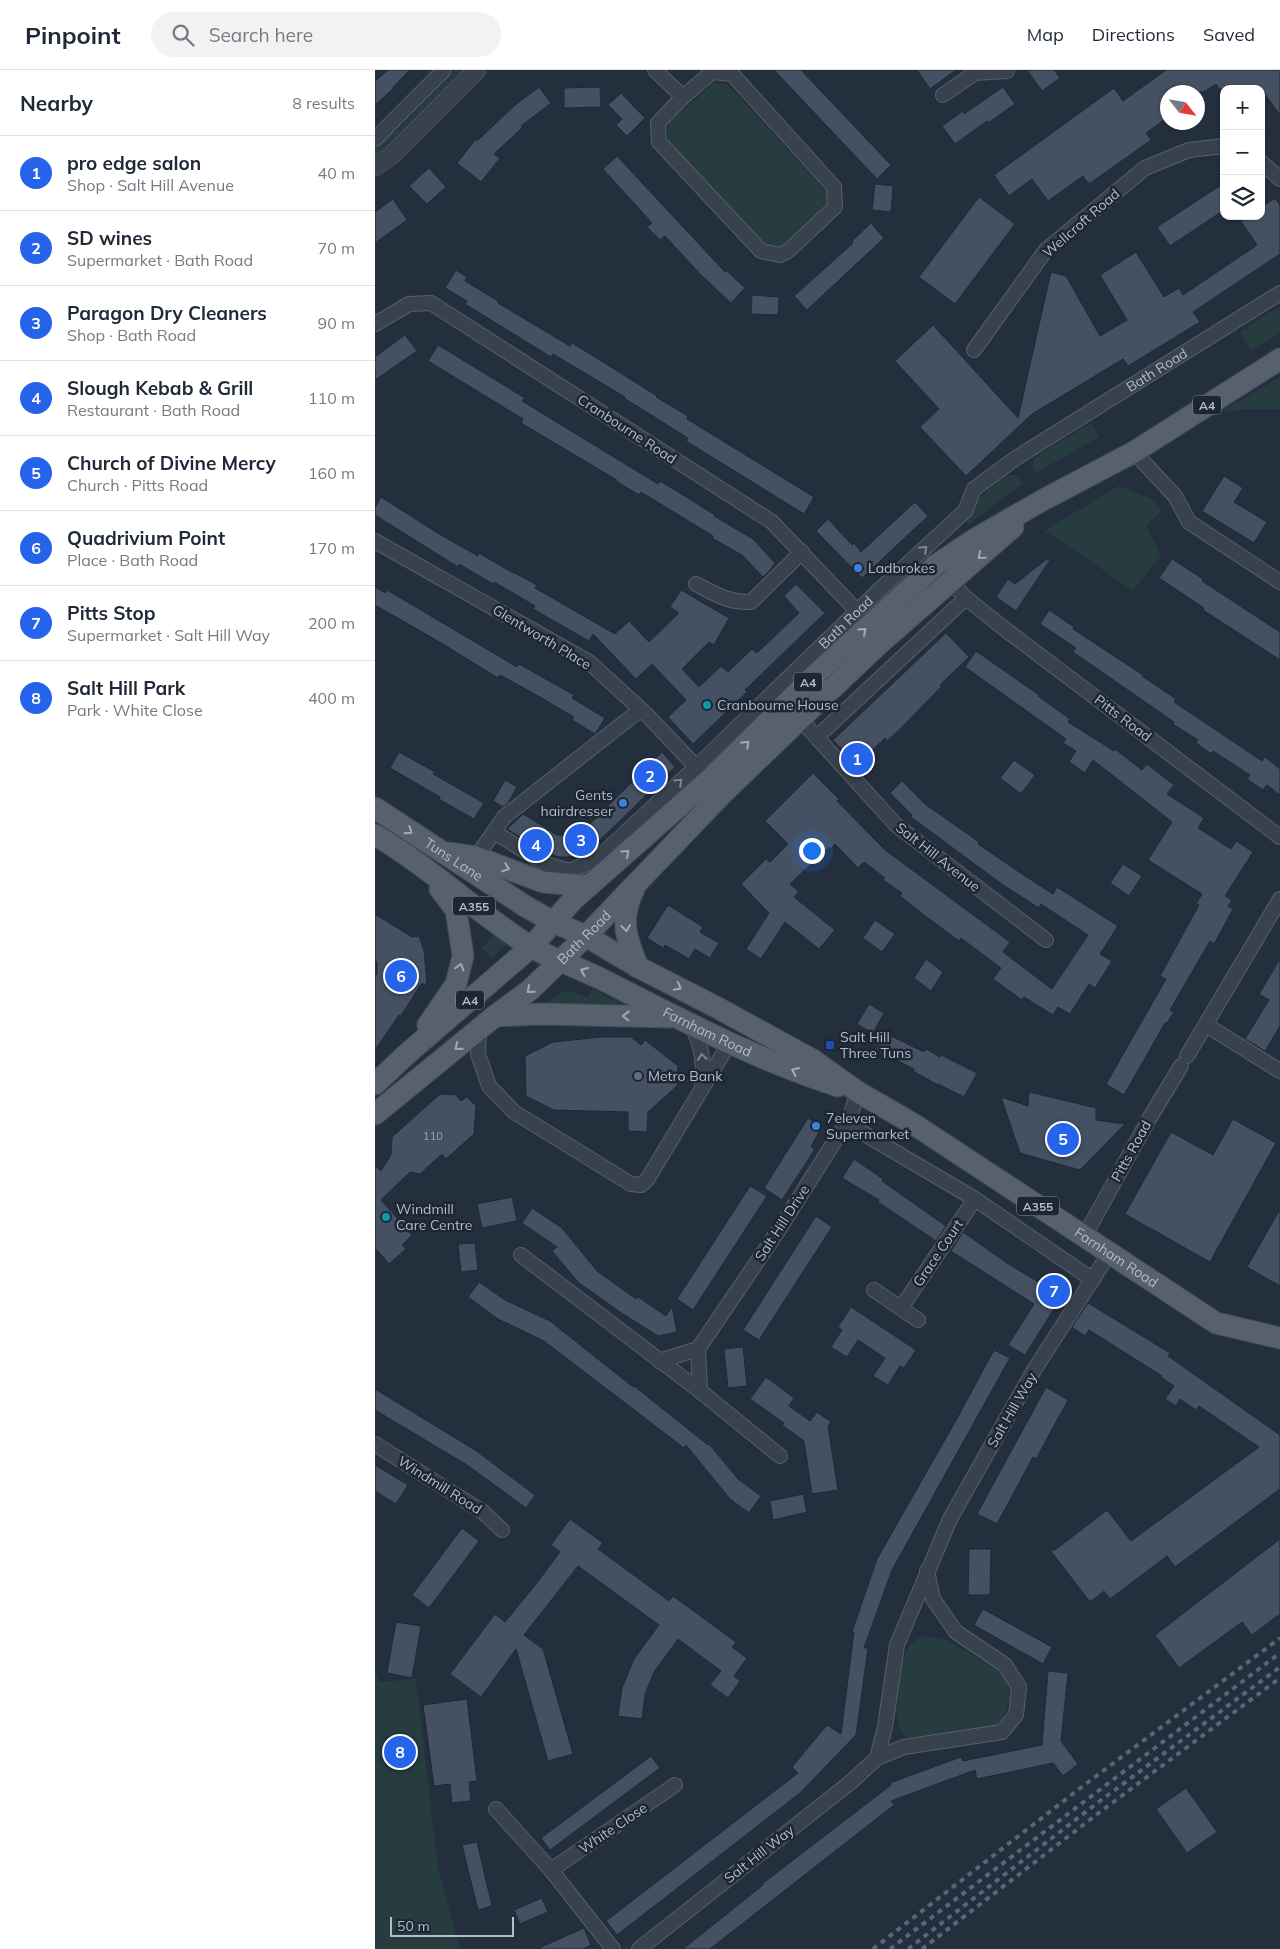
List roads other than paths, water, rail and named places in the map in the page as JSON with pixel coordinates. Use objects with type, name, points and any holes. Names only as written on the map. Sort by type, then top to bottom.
[{"type":"main road","name":"Bath Road","points":[[375,1084],[408,1052],[531,947],[553,922],[703,773],[936,566],[975,539],[1043,500],[1134,452],[1280,359]]},
{"type":"main road","name":"Bath Road","points":[[375,1114],[530,990],[586,936],[722,794],[800,718],[880,643],[994,545],[1043,500]]},
{"type":"main road","name":"Tuns Lane","points":[[375,808],[553,922],[586,936]]},
{"type":"main road","name":"Tuns Lane","points":[[375,835],[419,863],[495,923],[531,947],[561,960]]},
{"type":"main road","points":[[443,852],[476,857],[543,882],[589,886]]},
{"type":"main road","points":[[408,1052],[440,1010],[456,984],[463,956],[456,910],[419,863]]},
{"type":"main road","points":[[638,967],[628,943],[625,912],[636,886],[650,869]]},
{"type":"main road","name":"Farnham Road","points":[[586,936],[638,967],[719,1008],[813,1060],[858,1092],[915,1125],[1215,1323],[1280,1338]]},
{"type":"main road","name":"Farnham Road","points":[[561,960],[605,980],[683,1021],[803,1075],[858,1092]]},
{"type":"main road","points":[[487,1023],[541,1014],[683,1021]]},
{"type":"street","points":[[375,139],[444,70]]},
{"type":"street","points":[[375,167],[391,156],[477,70]]},
{"type":"street","points":[[655,70],[683,97]]},
{"type":"street","points":[[943,94],[974,72],[1007,71]]},
{"type":"street","points":[[712,72],[732,74],[834,187],[835,207],[787,251],[780,255],[761,251],[659,142],[659,123],[683,97],[712,72]]},
{"type":"street","name":"Wellcroft Road","points":[[974,350],[1046,250],[1145,168],[1189,150],[1220,146]]},
{"type":"street","points":[[1265,166],[1280,179]]},
{"type":"street","name":"Bath Road","points":[[494,832],[546,864],[569,870],[597,860],[703,773],[857,611],[965,511],[973,489],[1016,458],[1280,293]]},
{"type":"street","name":"Cranbourne Road","points":[[375,324],[409,304],[431,303],[772,522],[857,611]]},
{"type":"street","points":[[1134,452],[1175,496],[1189,522],[1280,582]]},
{"type":"street","name":"Glentworth Place","points":[[375,541],[589,662],[648,716],[703,773]]},
{"type":"street","points":[[697,584],[721,598],[737,603],[751,602],[802,552]]},
{"type":"street","name":"Pitts Road","points":[[936,566],[966,598],[1280,837]]},
{"type":"street","points":[[817,736],[966,598]]},
{"type":"street","points":[[476,857],[505,818],[640,710]]},
{"type":"street","name":"Salt Hill Avenue","points":[[800,718],[896,826],[1046,940]]},
{"type":"street","name":"Pitts Road","points":[[1084,1237],[1149,1119],[1207,1025],[1280,899]]},
{"type":"street","points":[[683,1021],[702,1050],[704,1063],[702,1091]]},
{"type":"street","points":[[487,1023],[478,1054],[489,1086],[514,1112],[631,1184],[641,1185],[647,1180],[730,1042]]},
{"type":"street","points":[[1207,1025],[1280,1071]]},
{"type":"street","name":"Salt Hill Drive","points":[[698,1349],[778,1231],[850,1117],[858,1092]]},
{"type":"street","points":[[846,1123],[975,1199],[1093,1280]]},
{"type":"street","name":"Grace Court","points":[[901,1308],[975,1199]]},
{"type":"street","name":"Salt Hill Way","points":[[877,1758],[885,1727],[897,1645],[950,1519],[1034,1370],[1109,1254]]},
{"type":"street","points":[[521,1255],[700,1391],[779,1456]]},
{"type":"street","points":[[874,1290],[918,1320]]},
{"type":"street","points":[[659,1360],[698,1349],[700,1391]]},
{"type":"street","name":"Windmill Road","points":[[375,1444],[483,1512],[502,1530]]},
{"type":"street","name":"Salt Hill Way","points":[[639,1949],[851,1782],[877,1758],[904,1748],[1002,1732],[1016,1715],[1019,1687],[1005,1666],[956,1632],[933,1599],[927,1571]]},
{"type":"street","name":"White Close","points":[[551,1870],[675,1785]]},
{"type":"street","points":[[497,1809],[551,1870],[613,1949]]},
{"type":"railway","points":[[873,1949],[1083,1786],[1280,1638]]},
{"type":"railway","points":[[890,1949],[1280,1653]]},
{"type":"railway","points":[[908,1949],[1096,1804],[1280,1667]]},
{"type":"railway","points":[[922,1949],[1100,1812],[1280,1678]]},
{"type":"place","name":"Ladbrokes","points":[[858,568]]},
{"type":"place","name":"Cranbourne House","points":[[707,705]]},
{"type":"place","name":"pro edge salon","points":[[857,759]]},
{"type":"place","name":"SD wines","points":[[650,776]]},
{"type":"place","name":"Gents hairdresser","points":[[623,803]]},
{"type":"place","name":"Paragon Dry Cleaners","points":[[581,840]]},
{"type":"place","name":"Slough Kebab & Grill","points":[[536,845]]},
{"type":"place","name":"Quadrivium Point","points":[[401,976]]},
{"type":"place","name":"Salt Hill Three Tuns","points":[[830,1045]]},
{"type":"place","name":"Metro Bank","points":[[638,1076]]},
{"type":"place","name":"7eleven Supermarket","points":[[816,1126]]},
{"type":"place","name":"Church of Divine Mercy","points":[[1063,1139]]},
{"type":"place","name":"Windmill Care Centre","points":[[386,1217]]},
{"type":"place","name":"Pitts Stop","points":[[1054,1291]]},
{"type":"place","name":"Salt Hill Park","points":[[400,1752]]}]
